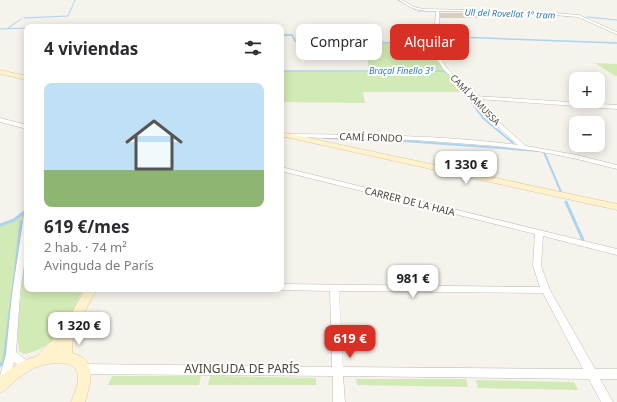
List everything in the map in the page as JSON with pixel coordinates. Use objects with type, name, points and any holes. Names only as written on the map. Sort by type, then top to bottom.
[{"type":"street","points":[[400,0],[416,9],[529,12],[579,16],[617,33]]},
{"type":"street","name":"CAMÍ XAMUSSA","points":[[438,10],[437,25],[425,29],[430,39],[429,43],[444,68],[474,97],[487,114],[524,147]]},
{"type":"street","points":[[0,72],[24,77]]},
{"type":"street","points":[[474,97],[617,107]]},
{"type":"street","points":[[0,120],[24,126]]},
{"type":"street","points":[[284,135],[321,138],[617,207]]},
{"type":"street","name":"CAMÍ FONDO","points":[[321,138],[394,137],[524,147],[556,151],[617,167]]},
{"type":"street","name":"CARRER DE LA HAIA","points":[[284,170],[539,233]]},
{"type":"street","points":[[607,402],[546,290],[537,266],[539,233],[617,252]]},
{"type":"street","points":[[2,384],[11,354],[16,294],[24,238]]},
{"type":"street","points":[[284,287],[546,290]]},
{"type":"street","points":[[334,287],[339,402]]},
{"type":"street","points":[[43,358],[67,333],[88,292]]},
{"type":"street","points":[[66,357],[67,333]]},
{"type":"street","points":[[11,354],[25,365]]},
{"type":"street","points":[[2,384],[25,365],[43,358],[66,357],[76,361],[83,369],[85,378],[84,389],[78,402]]},
{"type":"street","name":"AVINGUDA DE PARÍS","points":[[83,369],[337,370],[617,374]]},
{"type":"green space","points":[[382,43],[390,43],[390,60],[437,60],[464,92],[363,92],[365,103],[284,102],[284,71],[369,72],[368,60],[382,60]]},
{"type":"green space","points":[[595,63],[617,64],[617,76],[615,76]]},
{"type":"green space","points":[[23,214],[6,355],[4,362],[0,366],[0,226],[13,221]]},
{"type":"green space","points":[[24,265],[24,292],[81,292],[61,330],[54,339],[45,346],[35,351],[23,354],[19,351],[17,334]]},
{"type":"green space","points":[[112,376],[201,376],[199,385],[108,385]]},
{"type":"green space","points":[[210,376],[316,378],[316,385],[208,385]]},
{"type":"green space","points":[[356,379],[466,379],[468,387],[357,385]]},
{"type":"green space","points":[[476,380],[574,382],[578,390],[478,388]]},
{"type":"building","points":[[440,13],[478,13],[478,18],[440,18]]},
{"type":"waterway","name":"Ull del Rovellat 1º tram","points":[[24,18],[68,16],[75,0]]},
{"type":"waterway","name":"Ull del Rovellat 1º tram","points":[[398,0],[416,10]]},
{"type":"waterway","name":"Ull del Rovellat 1º tram","points":[[418,11],[437,11]]},
{"type":"waterway","name":"Ull del Rovellat 1º tram","points":[[440,11],[540,14]]},
{"type":"waterway","name":"Ull del Rovellat 1º tram","points":[[545,14],[570,16]]},
{"type":"waterway","name":"Ull del Rovellat 1º tram","points":[[587,17],[617,20]]},
{"type":"waterway","name":"Ull del Rovellat 1º tram","points":[[7,29],[21,19]]},
{"type":"waterway","name":"Braçal Finello 3ª","points":[[7,29],[24,28]]},
{"type":"waterway","name":"Braçal Finello 3ª","points":[[0,29],[7,29]]},
{"type":"waterway","points":[[284,35],[292,35],[296,42],[390,43]]},
{"type":"waterway","points":[[469,37],[617,43]]},
{"type":"waterway","name":"Braçal Finello 3ª","points":[[284,71],[444,71],[449,74]]},
{"type":"waterway","name":"Braçal Finello 3ª","points":[[457,82],[483,118],[513,143]]},
{"type":"waterway","points":[[324,138],[390,140],[539,151]]},
{"type":"waterway","points":[[544,152],[561,192]]},
{"type":"waterway","points":[[567,203],[566,202],[583,240]]},
{"type":"waterway","points":[[0,225],[14,220],[24,212]]},
{"type":"waterway","points":[[13,291],[21,222]]},
{"type":"waterway","points":[[0,365],[4,362],[13,290]]}]
